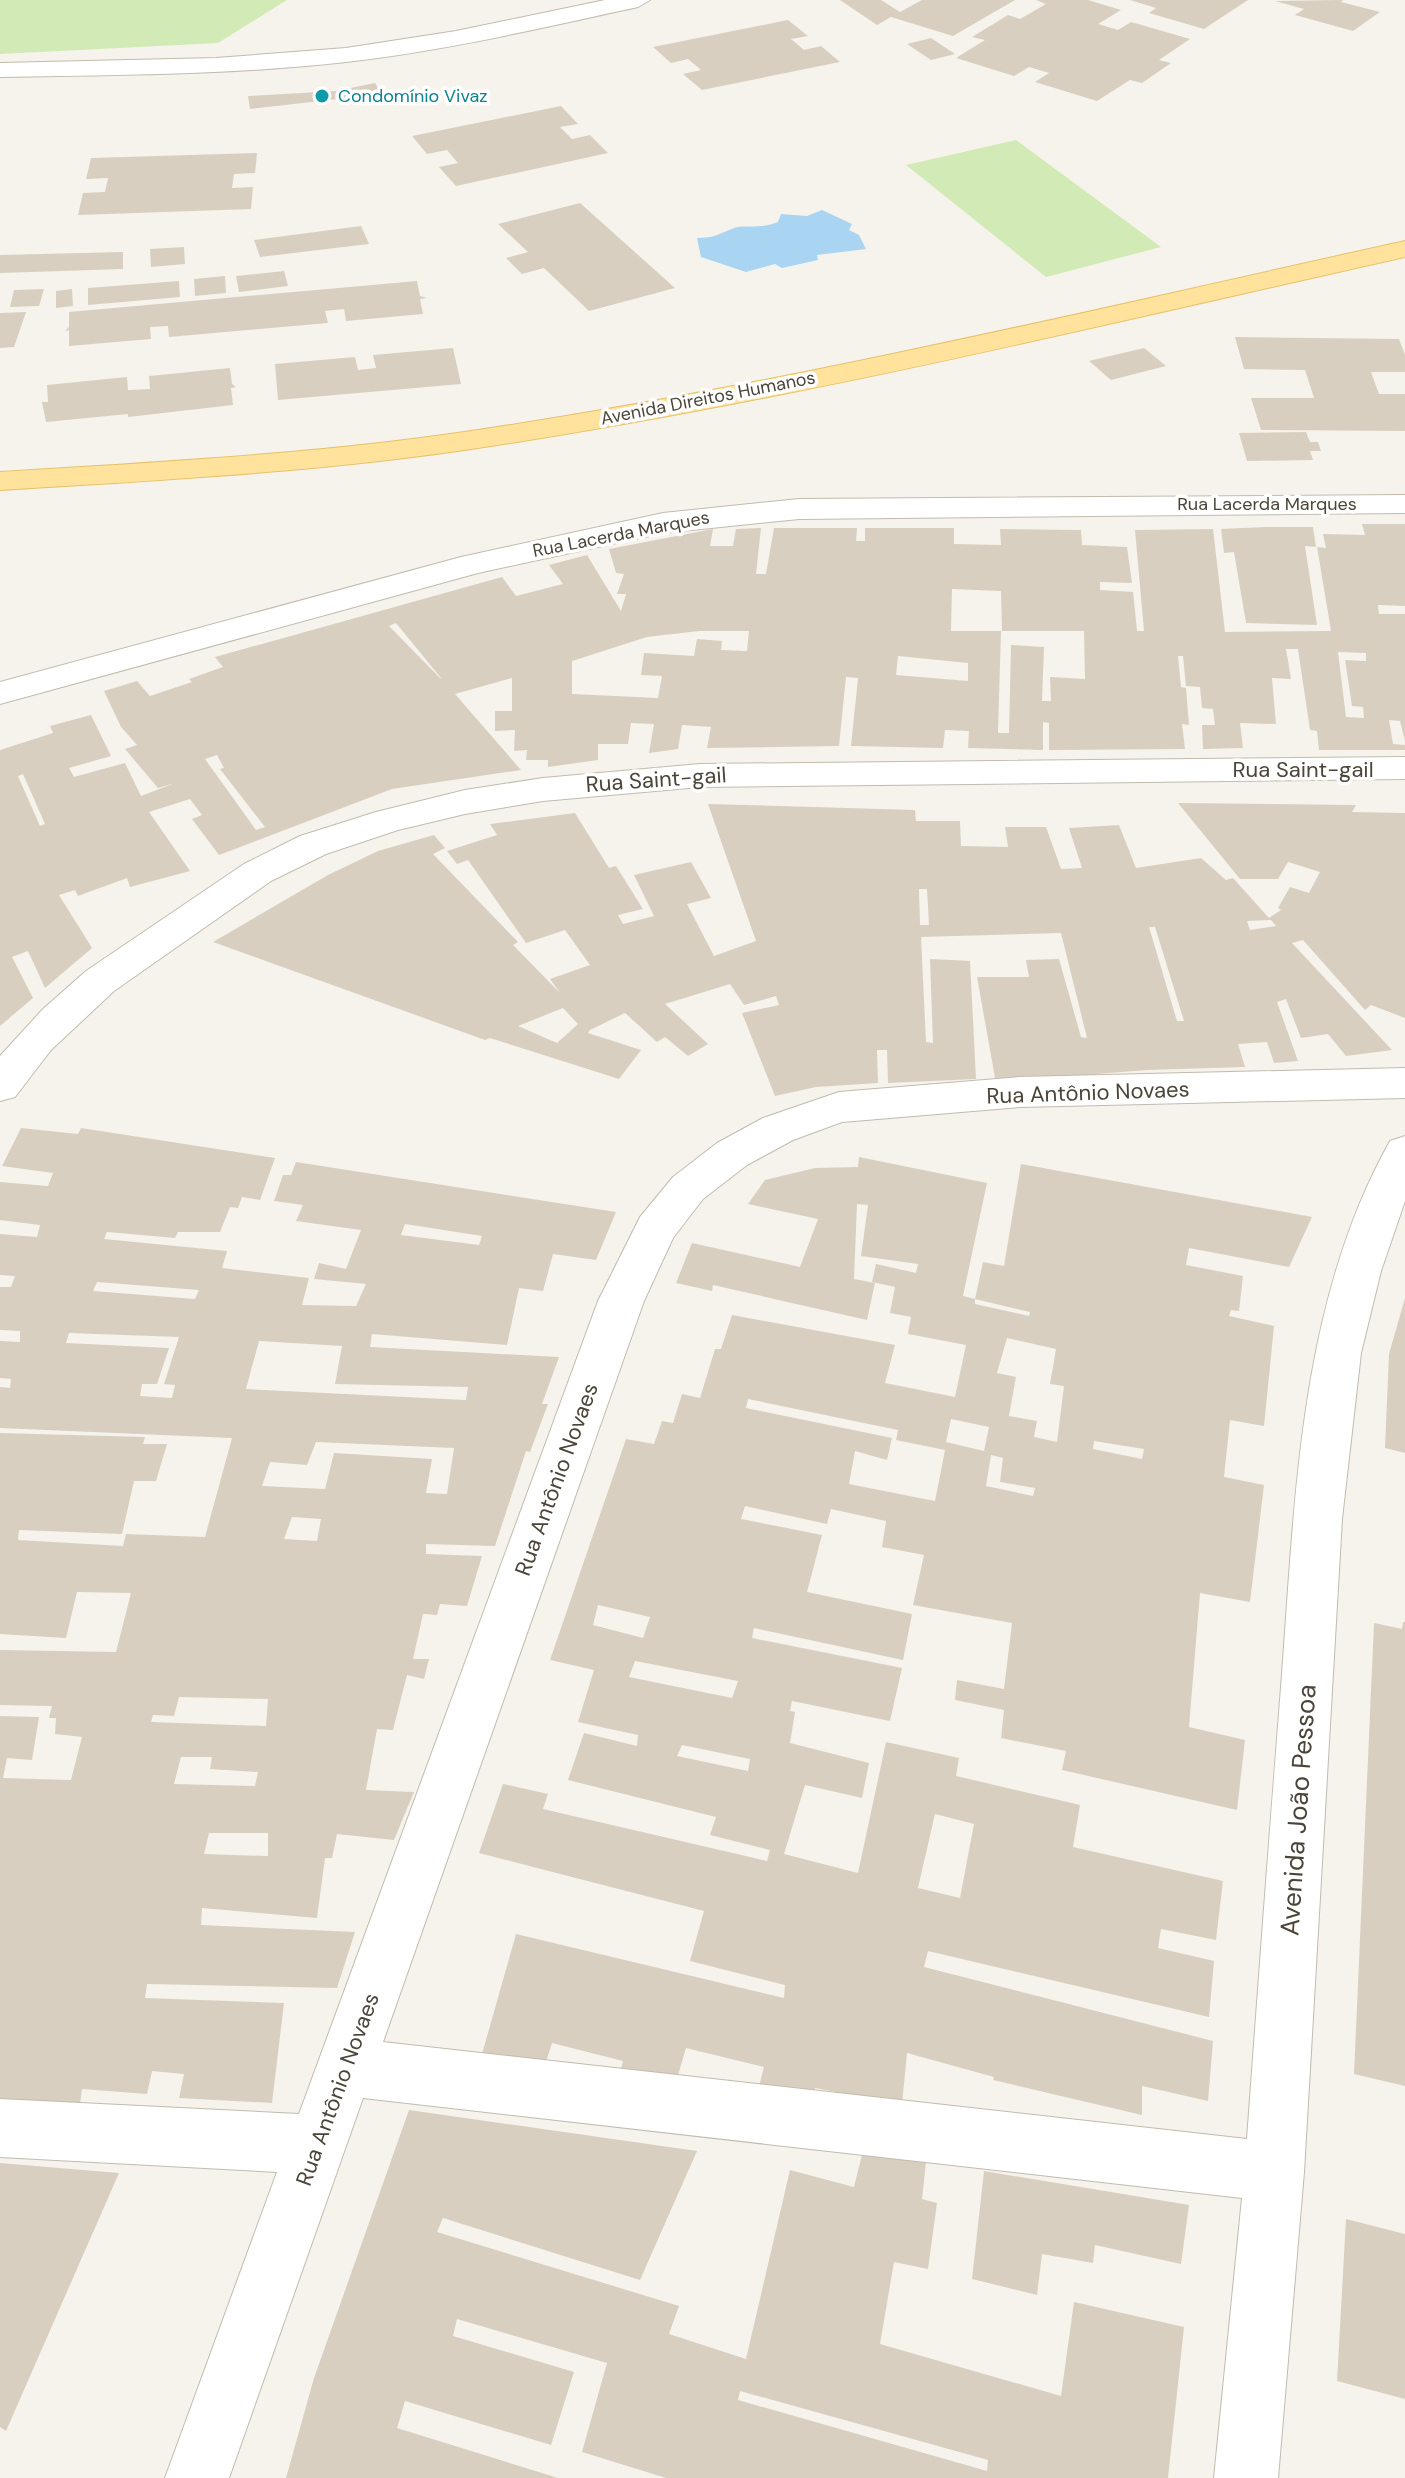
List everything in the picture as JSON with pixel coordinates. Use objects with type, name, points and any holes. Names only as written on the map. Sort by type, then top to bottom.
[{"type":"main road","name":"Avenida Direitos Humanos","points":[[0,481],[342,456],[536,430],[850,371],[1405,249]]},
{"type":"street","points":[[0,70],[202,66],[346,55],[447,39],[638,0]]},
{"type":"street","name":"Rua Lacerda Marques","points":[[0,693],[473,564],[704,518],[799,509],[1405,504]]},
{"type":"street","name":"Rua Saint-gail","points":[[0,1086],[26,1049],[106,973],[231,890],[310,846],[484,796],[587,783],[733,774],[1405,768]]},
{"type":"street","name":"Rua Antônio Novaes","points":[[197,2478],[621,1301],[655,1229],[688,1188],[732,1154],[778,1129],[839,1107],[1020,1092],[1405,1083]]},
{"type":"street","name":"Avenida João Pessoa","points":[[1246,2478],[1274,2172],[1318,1519],[1338,1353],[1364,1256],[1405,1152]]},
{"type":"street","points":[[345,2067],[1274,2172]]},
{"type":"street","points":[[0,2128],[317,2145]]},
{"type":"green space","points":[[0,0],[287,0],[218,43],[0,54]]},
{"type":"green space","points":[[1016,140],[1161,247],[1046,277],[906,165]]},
{"type":"water","points":[[822,210],[852,224],[849,230],[859,235],[866,249],[817,255],[818,260],[782,268],[775,264],[746,272],[701,257],[697,238],[739,227],[778,222],[781,214],[807,216]]},
{"type":"building","points":[[840,0],[881,0],[900,12],[922,0],[1015,0],[953,36],[891,17],[877,25]]},
{"type":"building","points":[[1036,0],[1088,0],[1121,10],[1098,24],[1118,30],[1131,22],[1190,39],[1159,60],[1171,63],[1142,83],[1130,80],[1097,101],[1035,82],[1049,73],[1029,67],[1014,76],[956,58],[985,40],[972,37],[1008,15],[1020,19],[1046,4]]},
{"type":"building","points":[[1130,0],[1248,0],[1204,29],[1149,13],[1156,8]]},
{"type":"building","points":[[1343,0],[1341,2],[1380,12],[1353,31],[1295,15],[1304,9],[1275,1]]},
{"type":"building","points":[[788,20],[808,36],[791,39],[804,50],[821,46],[840,62],[702,90],[683,74],[701,70],[688,59],[671,63],[653,47]]},
{"type":"building","points":[[931,38],[955,54],[931,60],[907,44]]},
{"type":"building","name":"Condomínio Vivaz","points":[[375,83],[382,94],[250,109],[248,96],[336,91]]},
{"type":"building","points":[[561,106],[578,124],[560,127],[572,139],[590,135],[608,153],[456,186],[439,167],[458,163],[447,150],[427,154],[412,136]]},
{"type":"building","points":[[257,153],[255,173],[234,174],[232,188],[253,187],[251,209],[78,215],[83,193],[105,192],[108,178],[86,179],[91,158]]},
{"type":"building","points":[[580,203],[675,288],[589,311],[544,268],[522,274],[506,258],[528,252],[498,224]]},
{"type":"building","points":[[361,226],[369,244],[260,257],[254,240]]},
{"type":"building","points":[[184,247],[185,264],[151,267],[150,249]]},
{"type":"building","points":[[123,252],[123,269],[0,273],[0,255]]},
{"type":"building","points":[[284,271],[288,286],[239,292],[236,276]]},
{"type":"building","points":[[225,276],[226,293],[195,296],[194,279]]},
{"type":"building","points":[[179,281],[180,297],[88,305],[88,288]]},
{"type":"building","points":[[417,281],[420,296],[427,298],[420,299],[423,314],[346,321],[344,309],[325,311],[328,323],[169,337],[168,326],[150,327],[151,339],[69,346],[69,330],[65,331],[69,327],[69,312]]},
{"type":"building","points":[[44,289],[39,306],[10,307],[14,290]]},
{"type":"building","points":[[72,289],[73,306],[56,308],[56,291]]},
{"type":"building","points":[[26,312],[14,347],[0,348],[0,313]]},
{"type":"building","points":[[1235,337],[1399,339],[1405,355],[1405,372],[1371,372],[1379,394],[1405,394],[1405,431],[1261,430],[1251,398],[1314,398],[1305,370],[1244,369]]},
{"type":"building","points":[[453,348],[461,384],[278,400],[275,364],[355,357],[358,370],[376,368],[373,355]]},
{"type":"building","points":[[1144,348],[1166,366],[1111,380],[1089,361]]},
{"type":"building","points":[[230,368],[232,384],[236,387],[231,388],[233,405],[128,417],[128,414],[46,422],[42,402],[48,402],[47,385],[127,377],[128,390],[150,389],[149,376]]},
{"type":"building","points":[[1306,432],[1310,442],[1318,442],[1321,451],[1310,451],[1313,460],[1247,461],[1239,433]]},
{"type":"building","points":[[1362,524],[1405,524],[1405,606],[1378,605],[1379,614],[1405,614],[1405,741],[1400,721],[1389,720],[1393,744],[1405,745],[1405,750],[1319,750],[1317,731],[1310,730],[1298,649],[1286,649],[1291,679],[1272,678],[1276,724],[1240,723],[1243,748],[1203,749],[1202,725],[1215,725],[1213,709],[1202,708],[1200,687],[1186,686],[1183,656],[1178,656],[1181,687],[1186,688],[1189,725],[1182,724],[1185,749],[1049,750],[1049,723],[1043,722],[1043,750],[968,748],[969,731],[945,730],[943,748],[851,746],[858,678],[846,677],[839,746],[707,748],[711,727],[682,725],[678,749],[649,753],[654,724],[631,723],[628,744],[598,744],[598,760],[548,767],[548,760],[526,760],[527,750],[514,751],[515,730],[495,731],[495,711],[512,711],[512,678],[455,694],[521,770],[392,789],[219,855],[192,819],[202,815],[190,799],[149,812],[190,871],[130,887],[127,878],[78,896],[75,890],[59,895],[92,948],[45,988],[28,951],[12,957],[33,998],[0,1026],[0,750],[53,733],[50,726],[91,715],[111,756],[69,768],[74,777],[125,763],[141,796],[175,783],[158,788],[125,749],[137,745],[121,727],[104,691],[137,681],[150,696],[192,682],[189,679],[223,667],[215,657],[502,577],[516,596],[563,584],[549,565],[587,555],[621,611],[626,594],[617,594],[624,574],[616,573],[609,549],[713,529],[710,546],[733,546],[736,529],[761,528],[756,574],[766,574],[774,528],[857,528],[856,541],[865,541],[865,528],[954,528],[954,544],[1001,545],[1000,529],[1081,530],[1082,545],[1127,547],[1132,583],[1100,582],[1100,590],[1133,592],[1137,631],[1144,631],[1135,530],[1213,529],[1225,632],[1331,631],[1317,547],[1326,548],[1323,534],[1365,535]],"holes":[[[952,589],[1001,591],[1002,631],[1084,631],[1085,679],[1050,677],[1051,701],[1042,701],[1044,647],[1011,645],[1009,733],[998,733],[1001,631],[951,631]],[[396,623],[441,678],[440,678],[389,626]],[[699,631],[749,631],[747,651],[721,650],[722,641],[697,639],[694,656],[644,653],[641,675],[662,676],[658,698],[572,694],[572,661],[647,637]],[[1338,652],[1366,653],[1366,661],[1345,660],[1352,706],[1363,707],[1364,718],[1346,717]],[[898,656],[968,663],[968,681],[896,675]],[[217,755],[224,768],[220,769],[265,827],[256,830],[205,759]],[[23,774],[45,824],[40,826],[18,776]]]},
{"type":"building","points":[[1313,527],[1316,547],[1305,546],[1317,625],[1246,623],[1234,552],[1224,553],[1221,529]]},
{"type":"building","points":[[1178,803],[1356,805],[1352,812],[1405,813],[1405,1018],[1371,1005],[1365,1010],[1303,940],[1292,943],[1392,1050],[1346,1056],[1328,1034],[1301,1038],[1286,999],[1277,1002],[1298,1061],[1274,1063],[1267,1042],[1238,1044],[1245,1067],[1147,1070],[1097,1076],[995,1078],[977,977],[1029,977],[1026,960],[1059,959],[1081,1037],[1087,1038],[1061,933],[921,937],[926,1042],[933,1043],[930,959],[970,961],[976,1079],[888,1083],[887,1050],[877,1050],[878,1083],[816,1087],[775,1096],[742,1013],[779,1005],[776,996],[744,1005],[730,984],[665,1004],[708,1044],[688,1056],[665,1037],[657,1042],[625,1013],[590,1030],[588,1033],[641,1050],[619,1079],[490,1038],[485,1040],[213,942],[328,875],[378,851],[434,835],[445,848],[433,854],[518,942],[513,945],[560,993],[550,979],[590,965],[565,930],[526,943],[468,860],[457,864],[447,851],[497,835],[490,824],[575,813],[609,868],[616,866],[643,909],[618,915],[623,924],[654,916],[634,875],[691,862],[711,898],[687,904],[714,956],[756,941],[708,804],[915,810],[916,821],[960,821],[961,846],[1008,847],[1005,827],[1046,827],[1061,869],[1082,868],[1069,828],[1119,825],[1136,868],[1201,858],[1226,880],[1233,878],[1269,918],[1281,910],[1278,908],[1290,887],[1309,893],[1320,872],[1288,862],[1278,879],[1240,879]],"holes":[[[919,889],[927,889],[929,925],[920,925]],[[1271,920],[1276,926],[1250,930],[1247,921]],[[1149,927],[1155,927],[1184,1021],[1177,1021]],[[563,1008],[578,1024],[557,1043],[518,1026]]]},
{"type":"building","points":[[21,1128],[78,1134],[81,1128],[275,1158],[260,1200],[242,1197],[238,1208],[230,1207],[220,1232],[178,1232],[175,1238],[107,1232],[104,1239],[227,1251],[222,1268],[309,1278],[302,1305],[356,1306],[366,1284],[314,1279],[319,1263],[346,1269],[361,1230],[296,1221],[303,1205],[274,1201],[283,1175],[291,1175],[296,1162],[616,1212],[596,1260],[553,1254],[543,1291],[519,1288],[507,1345],[372,1334],[370,1347],[559,1357],[542,1404],[548,1404],[530,1452],[526,1451],[495,1546],[426,1544],[426,1554],[482,1556],[467,1606],[440,1604],[437,1615],[423,1614],[413,1659],[429,1659],[424,1679],[407,1675],[393,1730],[377,1729],[366,1790],[414,1792],[394,1840],[337,1834],[332,1858],[325,1858],[317,1918],[202,1908],[201,1925],[355,1932],[337,1988],[147,1984],[145,1998],[284,2003],[272,2103],[179,2098],[184,2074],[152,2071],[147,2094],[82,2089],[79,2112],[0,2103],[0,1716],[39,1717],[32,1760],[7,1758],[3,1778],[71,1780],[82,1737],[55,1734],[56,1718],[49,1718],[52,1706],[0,1705],[0,1650],[116,1652],[131,1593],[77,1592],[66,1638],[0,1634],[0,1433],[145,1437],[143,1444],[167,1444],[156,1481],[134,1481],[122,1534],[19,1530],[18,1540],[123,1546],[126,1534],[205,1537],[232,1438],[0,1428],[0,1387],[10,1388],[11,1379],[0,1378],[0,1341],[20,1342],[20,1331],[0,1330],[0,1287],[11,1287],[15,1276],[0,1275],[0,1234],[37,1237],[40,1225],[0,1220],[0,1182],[48,1186],[53,1173],[2,1166]],"holes":[[[405,1224],[482,1236],[479,1245],[401,1235]],[[97,1282],[199,1290],[195,1299],[93,1291]],[[69,1333],[179,1337],[164,1384],[175,1385],[172,1398],[140,1396],[142,1384],[157,1384],[169,1348],[66,1343]],[[259,1341],[342,1346],[335,1384],[468,1387],[466,1400],[246,1389]],[[316,1442],[454,1448],[447,1494],[426,1493],[432,1459],[334,1453],[325,1489],[262,1486],[270,1462],[307,1465]],[[292,1517],[321,1519],[317,1541],[284,1539]],[[179,1697],[268,1699],[266,1726],[151,1722],[153,1715],[174,1716]],[[181,1757],[212,1757],[210,1769],[258,1772],[255,1786],[174,1784]],[[209,1833],[268,1833],[268,1856],[204,1854]]]},
{"type":"building","points":[[859,1157],[987,1183],[963,1296],[975,1299],[983,1262],[1004,1266],[1021,1164],[1312,1217],[1289,1267],[1189,1248],[1186,1265],[1243,1276],[1239,1311],[1231,1310],[1229,1316],[1274,1326],[1264,1426],[1230,1420],[1224,1477],[1264,1485],[1250,1602],[1200,1593],[1189,1727],[1245,1740],[1237,1810],[1062,1770],[1066,1751],[1001,1738],[1004,1710],[955,1700],[957,1680],[1004,1689],[1012,1623],[913,1605],[924,1555],[882,1547],[886,1521],[831,1509],[827,1524],[745,1506],[741,1519],[822,1535],[807,1592],[912,1614],[903,1660],[754,1628],[752,1638],[902,1668],[890,1721],[792,1701],[790,1711],[795,1712],[790,1743],[869,1763],[862,1798],[805,1785],[784,1854],[858,1873],[886,1742],[959,1758],[956,1776],[1080,1805],[1073,1847],[1223,1881],[1216,1940],[1161,1929],[1158,1948],[1214,1961],[1209,2017],[928,1951],[924,1967],[1213,2041],[1208,2101],[1142,2086],[1142,2115],[993,2080],[994,2077],[907,2053],[902,2104],[815,2088],[813,2095],[758,2090],[764,2067],[686,2048],[676,2082],[619,2077],[623,2061],[552,2043],[545,2065],[482,2054],[516,1934],[784,1998],[785,1985],[690,1961],[704,1911],[479,1853],[503,1784],[548,1794],[543,1809],[767,1861],[770,1850],[710,1835],[716,1817],[568,1780],[584,1733],[637,1746],[638,1735],[578,1722],[594,1670],[550,1660],[626,1439],[654,1444],[662,1421],[673,1423],[682,1394],[700,1398],[715,1349],[721,1349],[732,1315],[895,1345],[885,1383],[955,1397],[966,1345],[908,1334],[911,1317],[890,1313],[895,1287],[872,1282],[876,1264],[916,1273],[918,1264],[861,1256],[868,1205],[857,1204],[854,1279],[875,1283],[867,1320],[713,1285],[712,1291],[676,1283],[692,1243],[800,1267],[818,1219],[748,1204],[765,1180],[815,1168],[858,1167]],"holes":[[[975,1299],[1030,1312],[1029,1316],[975,1304]],[[1007,1338],[1056,1349],[1050,1384],[1064,1386],[1057,1442],[1034,1437],[1037,1421],[1009,1416],[1016,1377],[997,1373]],[[748,1399],[898,1430],[896,1440],[945,1450],[935,1501],[849,1484],[855,1451],[887,1460],[892,1438],[746,1408]],[[951,1419],[989,1427],[984,1451],[946,1442]],[[1094,1441],[1144,1449],[1142,1459],[1093,1449]],[[991,1455],[1003,1458],[1000,1482],[1035,1488],[1033,1496],[986,1486]],[[598,1605],[650,1617],[643,1638],[593,1625]],[[635,1661],[738,1681],[732,1698],[629,1677]],[[682,1745],[750,1759],[748,1771],[677,1756]],[[935,1814],[974,1824],[960,1898],[918,1888]]]},
{"type":"building","points":[[1405,1298],[1405,1453],[1385,1448],[1389,1354]]},
{"type":"building","points":[[1403,1622],[1405,2086],[1354,2074],[1374,1623],[1402,1629]]},
{"type":"building","points":[[409,2110],[697,2151],[640,2280],[443,2218],[437,2232],[679,2306],[669,2334],[746,2359],[790,2170],[854,2187],[863,2151],[926,2162],[922,2199],[937,2203],[928,2269],[894,2262],[880,2344],[1061,2396],[1074,2302],[1184,2327],[1168,2478],[666,2478],[582,2452],[607,2363],[457,2319],[453,2336],[574,2372],[551,2445],[405,2401],[397,2428],[558,2478],[286,2478],[314,2378]],"holes":[[[740,2391],[988,2460],[987,2471],[738,2400]]]},
{"type":"building","points":[[0,2163],[119,2173],[6,2431],[0,2427]]},
{"type":"building","points":[[984,2171],[1189,2205],[1181,2264],[1095,2245],[1093,2263],[1042,2254],[1037,2295],[972,2279]]},
{"type":"building","points":[[1346,2219],[1405,2234],[1405,2399],[1337,2381]]},
{"type":"place","name":"Condomínio Vivaz","points":[[322,96]]}]
